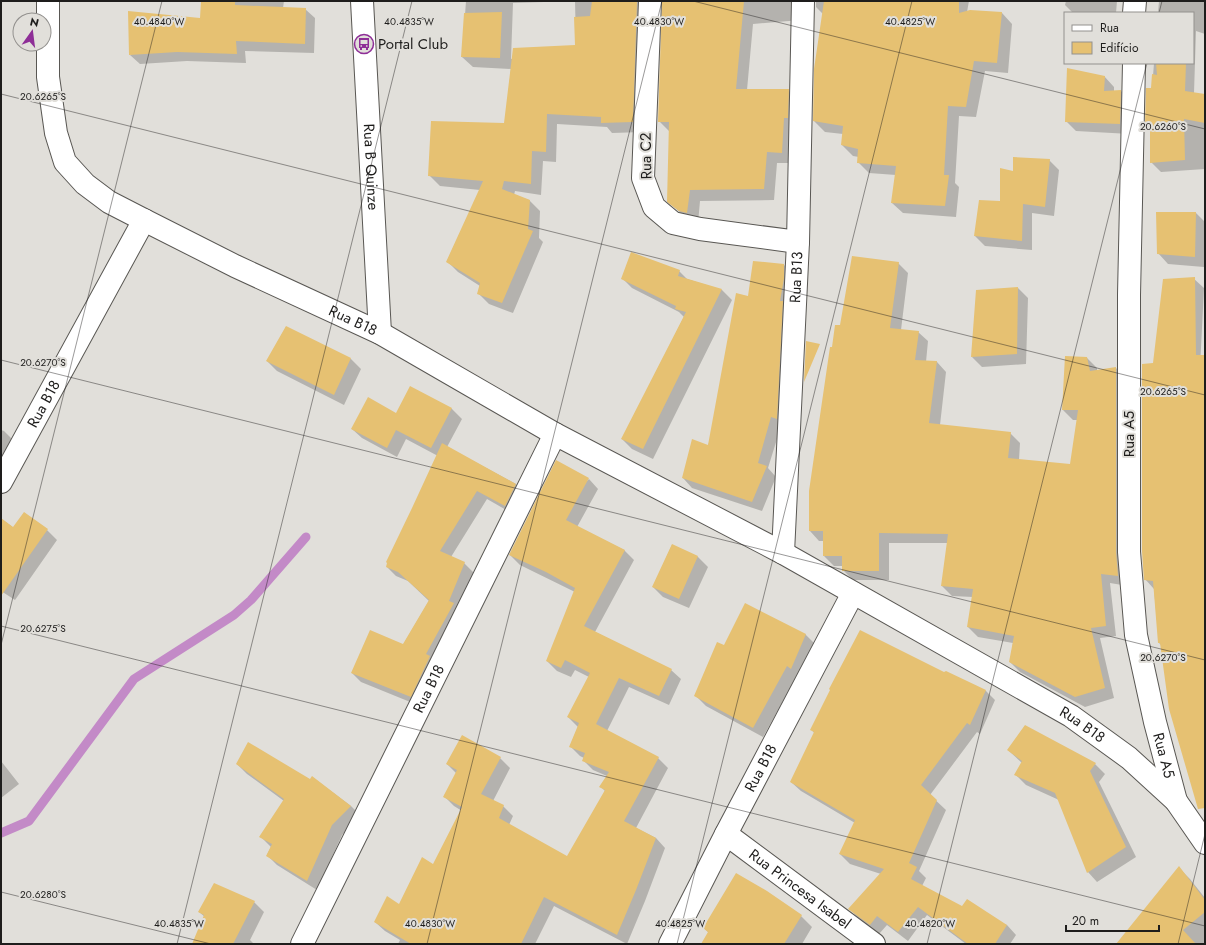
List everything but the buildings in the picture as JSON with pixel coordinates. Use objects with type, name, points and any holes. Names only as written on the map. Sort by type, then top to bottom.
[{"type":"street","name":"Rua B18","points":[[48,1],[48,77],[56,133],[65,162],[85,184],[109,202],[235,266],[380,333],[555,434],[783,553],[1071,716],[1129,758],[1176,801]]},
{"type":"street","name":"Rua B Quinze","points":[[362,1],[380,333]]},
{"type":"street","name":"Rua C2","points":[[650,1],[643,178],[654,207],[673,224],[798,242]]},
{"type":"street","name":"Rua B13","points":[[783,553],[798,242],[803,1]]},
{"type":"street","points":[[1134,12],[1135,1]]},
{"type":"street","name":"Rua A5","points":[[1134,64],[1129,295],[1129,552],[1136,635],[1155,722],[1176,801]]},
{"type":"street","name":"Rua B18","points":[[1,482],[144,220]]},
{"type":"street","name":"Rua B18","points":[[302,944],[555,434]]},
{"type":"street","name":"Rua B18","points":[[670,944],[853,593]]},
{"type":"street","points":[[1176,801],[1205,843]]},
{"type":"street","name":"Rua Princesa Isabel","points":[[726,834],[874,944]]},
{"type":"waterway","points":[[1,833],[29,821],[134,679],[234,615],[251,600],[306,537]]},
{"type":"place","name":"Portal Club","points":[[364,44]]}]
